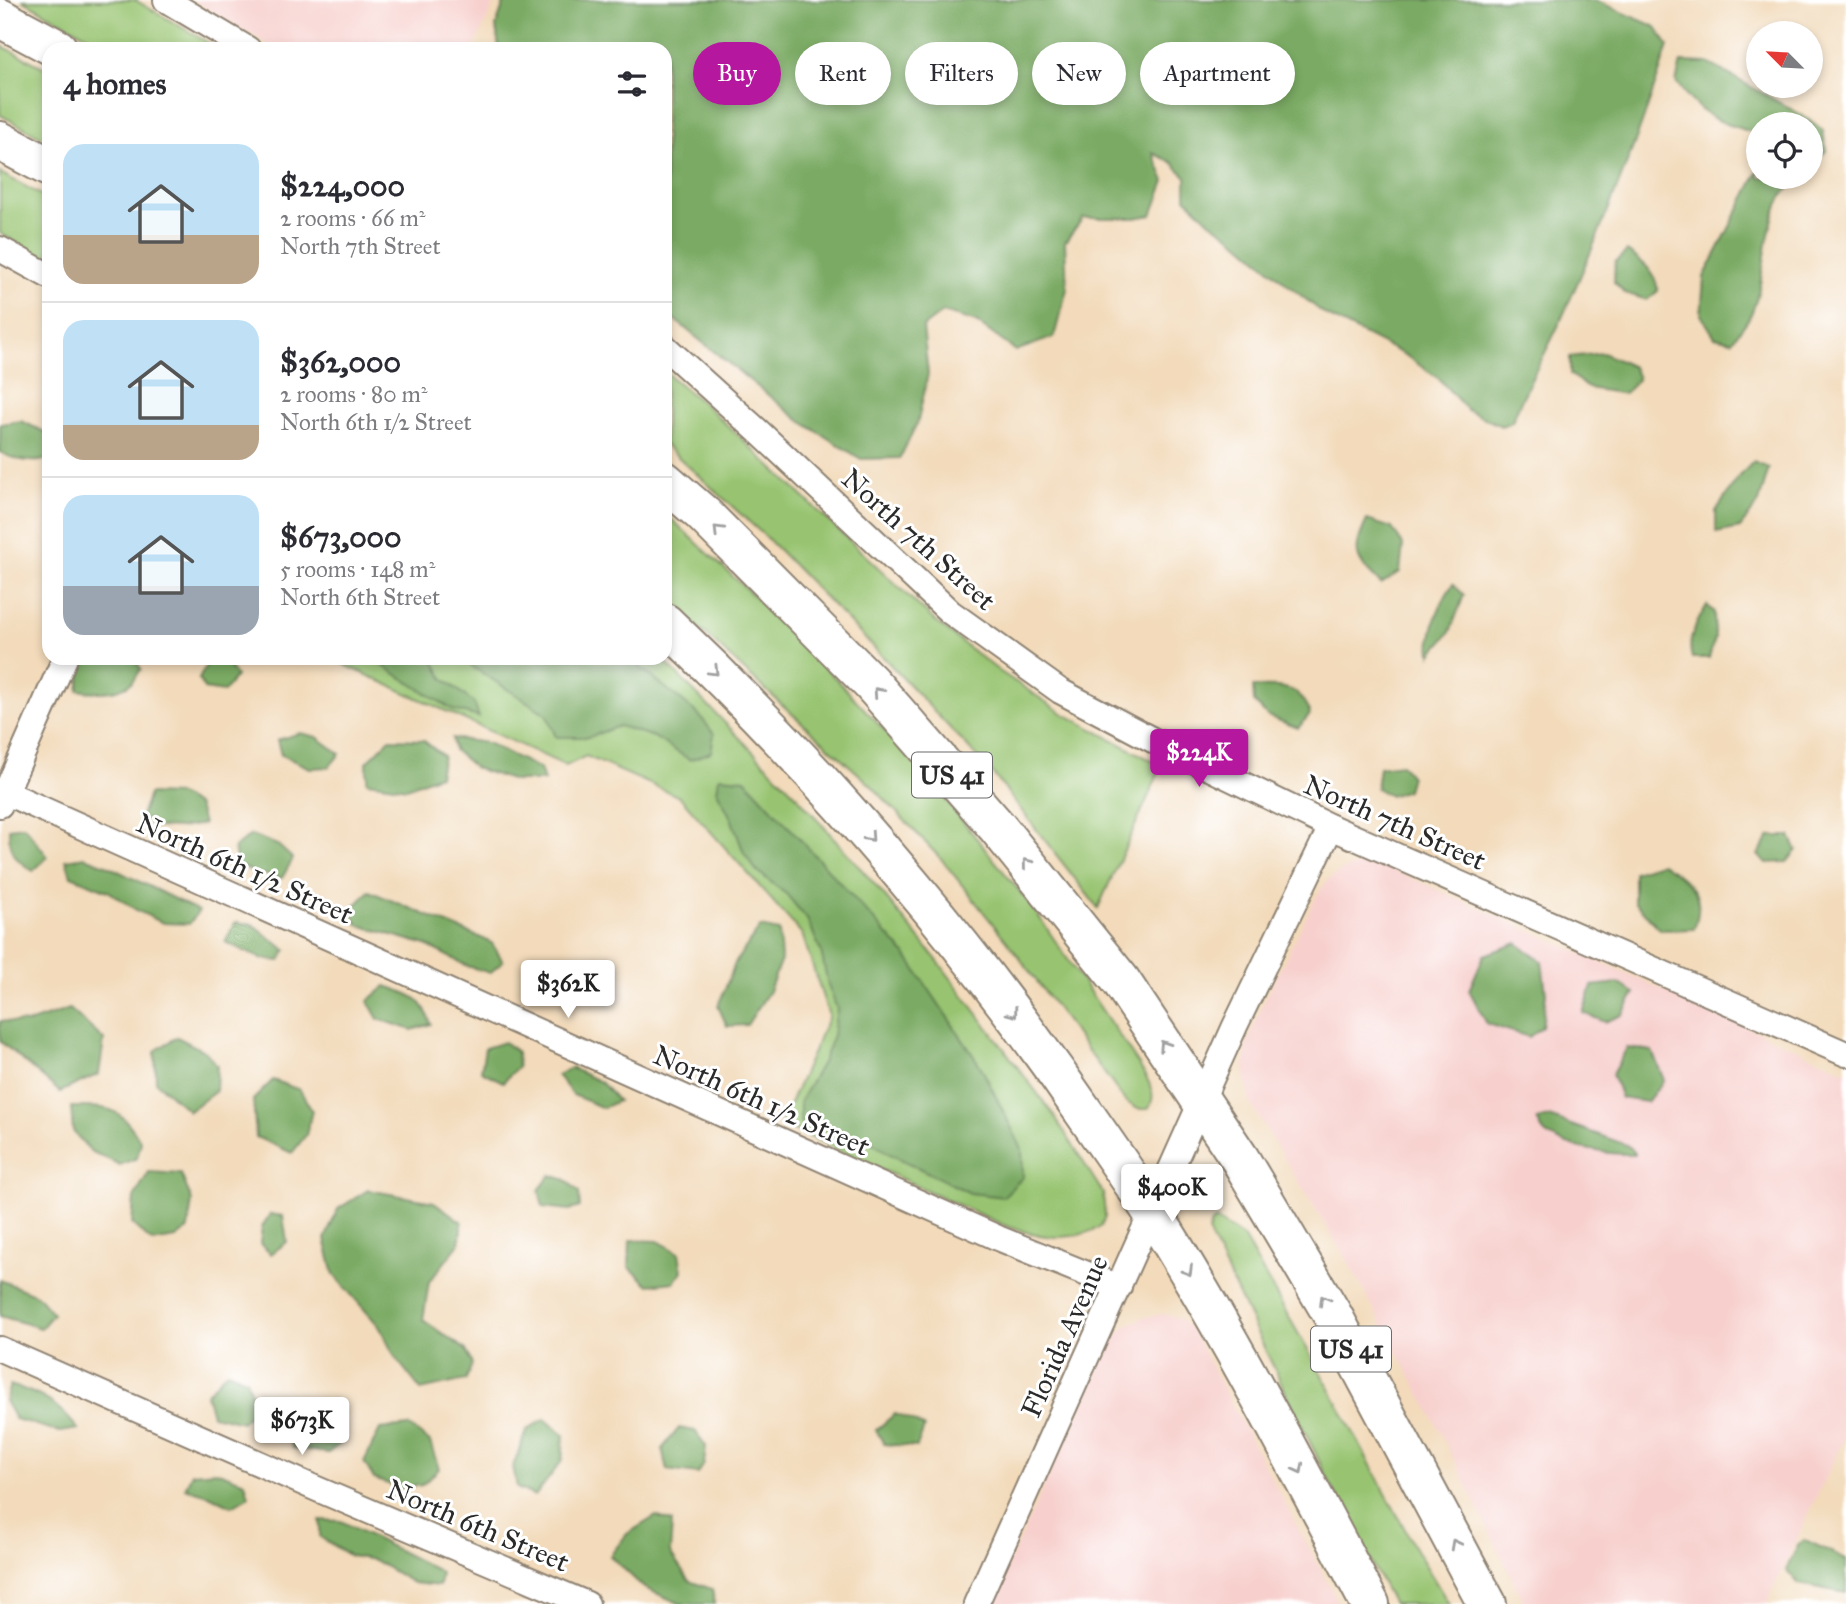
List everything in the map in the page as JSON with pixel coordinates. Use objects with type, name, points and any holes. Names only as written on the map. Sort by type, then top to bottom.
[{"type":"main road","points":[[0,18],[45,42]]},
{"type":"main road","points":[[0,141],[42,163]]},
{"type":"main road","name":"US 41","points":[[672,487],[871,683],[999,828],[1121,981],[1241,1159],[1332,1314],[1487,1604]]},
{"type":"main road","points":[[672,630],[805,764],[915,888],[1047,1058],[1152,1212],[1238,1354],[1370,1604]]},
{"type":"street","points":[[166,0],[236,42]]},
{"type":"street","points":[[0,249],[42,272]]},
{"type":"street","name":"North 7th Street","points":[[672,353],[950,612],[1072,697],[1166,747],[1331,827],[1846,1054]]},
{"type":"street","points":[[2,796],[62,665]]},
{"type":"street","name":"North 6th 1/2 Street","points":[[2,796],[998,1238],[1119,1287]]},
{"type":"street","name":"Florida Avenue","points":[[976,1604],[1235,1026],[1331,827]]},
{"type":"street","name":"North 6th Street","points":[[0,1349],[317,1489],[587,1604]]},
{"type":"shaded area","points":[[193,0],[496,0],[476,42],[264,42]]},
{"type":"shaded area","points":[[1362,864],[1384,866],[1846,1071],[1846,1434],[1766,1604],[1525,1604],[1435,1421],[1347,1260],[1250,1103],[1244,1068],[1247,1043],[1262,1006],[1316,897],[1327,881],[1342,870]]},
{"type":"shaded area","points":[[1163,1314],[1180,1319],[1192,1331],[1339,1604],[990,1604],[1112,1339],[1126,1326],[1144,1317]]},
{"type":"green space","points":[[22,0],[135,0],[207,42],[98,42]]},
{"type":"green space","points":[[505,0],[1595,0],[1656,27],[1668,46],[1645,116],[1605,219],[1512,422],[1501,426],[1467,410],[1439,379],[1405,355],[1327,316],[1240,243],[1209,221],[1186,198],[1186,177],[1172,162],[1153,153],[1165,181],[1152,215],[1134,218],[1083,218],[1065,242],[1067,289],[1054,337],[1016,351],[976,322],[943,312],[923,327],[928,374],[918,421],[900,458],[861,459],[799,420],[672,318],[672,42],[498,42],[496,26]]},
{"type":"green space","points":[[0,45],[42,66],[42,137],[0,115]]},
{"type":"green space","points":[[1681,62],[1708,63],[1746,84],[1746,98],[1771,98],[1796,112],[1746,112],[1746,130],[1729,125],[1701,110],[1676,82]]},
{"type":"green space","points":[[1823,130],[1826,151],[1823,154]]},
{"type":"green space","points":[[0,173],[42,195],[42,257],[0,233]]},
{"type":"green space","points":[[1749,189],[1788,189],[1772,223],[1757,297],[1749,317],[1732,341],[1715,337],[1701,315],[1704,277]]},
{"type":"green space","points":[[1627,251],[1643,263],[1654,278],[1658,291],[1647,300],[1625,293],[1614,282],[1615,262]]},
{"type":"green space","points":[[1603,353],[1633,367],[1638,378],[1625,394],[1588,388],[1570,374],[1570,357]]},
{"type":"green space","points":[[672,378],[712,411],[937,623],[999,671],[1064,714],[1162,766],[1098,908],[993,774],[767,538],[672,451]]},
{"type":"green space","points":[[21,421],[42,431],[42,460],[24,461],[0,452],[0,424]]},
{"type":"green space","points":[[1753,462],[1769,468],[1759,502],[1740,528],[1716,533],[1716,511],[1738,478]]},
{"type":"green space","points":[[672,520],[789,629],[919,767],[1033,908],[1139,1065],[1152,1092],[1148,1109],[1138,1109],[1125,1101],[1013,949],[942,860],[872,786],[672,603]]},
{"type":"green space","points":[[1367,520],[1392,528],[1403,545],[1400,572],[1381,584],[1358,555],[1359,541]]},
{"type":"green space","points":[[1453,584],[1464,595],[1450,632],[1431,655],[1431,636],[1436,618]]},
{"type":"green space","points":[[1707,605],[1714,612],[1715,638],[1709,658],[1692,658],[1691,637]]},
{"type":"green space","points":[[84,665],[138,665],[141,669],[126,687],[98,692],[78,690]]},
{"type":"green space","points":[[206,665],[228,665],[236,676],[224,692],[204,689],[199,679]]},
{"type":"green space","points":[[345,665],[668,665],[795,794],[937,960],[1053,1114],[1103,1193],[1105,1216],[1101,1226],[1089,1232],[1064,1237],[1038,1235],[1013,1228],[781,1124],[829,1016],[802,934],[680,797],[586,756],[566,766]]},
{"type":"green space","points":[[382,665],[436,665],[443,678],[474,703],[479,717],[453,710]]},
{"type":"green space","points":[[470,665],[638,665],[699,715],[714,734],[711,752],[690,760],[654,737],[619,726],[589,737],[556,737],[546,714]]},
{"type":"green space","points":[[1253,687],[1288,689],[1300,697],[1310,714],[1298,728],[1267,716],[1254,702]]},
{"type":"green space","points":[[300,733],[317,737],[340,754],[329,767],[310,768],[281,755],[277,740]]},
{"type":"green space","points":[[452,738],[487,743],[540,769],[544,781],[514,781],[475,768],[454,750]]},
{"type":"green space","points":[[390,739],[423,740],[443,756],[439,775],[407,788],[367,782],[367,762]]},
{"type":"green space","points":[[1401,764],[1411,776],[1407,790],[1390,796],[1376,788],[1379,767]]},
{"type":"green space","points":[[719,777],[745,779],[906,955],[981,1067],[1022,1149],[1023,1177],[1003,1197],[970,1193],[867,1140],[800,1123],[800,1101],[823,1061],[833,1035],[837,1009],[828,985],[821,951],[807,919],[787,895],[756,870],[744,853],[717,791]]},
{"type":"green space","points":[[149,794],[179,795],[198,806],[203,824],[180,828],[155,827],[141,816]]},
{"type":"green space","points":[[24,826],[48,857],[33,871],[21,863],[11,849],[9,828]]},
{"type":"green space","points":[[251,835],[278,845],[293,859],[282,878],[256,873],[237,865],[234,848]]},
{"type":"green space","points":[[1770,836],[1790,836],[1797,850],[1787,862],[1765,863],[1758,855]]},
{"type":"green space","points":[[85,857],[199,911],[189,924],[163,923],[136,910],[108,891],[71,876],[66,860]]},
{"type":"green space","points":[[1662,863],[1688,883],[1697,897],[1698,916],[1694,929],[1661,930],[1634,902],[1634,872]]},
{"type":"green space","points":[[369,891],[491,942],[503,961],[490,973],[467,966],[426,945],[358,925],[351,910]]},
{"type":"green space","points":[[235,923],[251,924],[286,950],[280,961],[262,959],[225,942]]},
{"type":"green space","points":[[760,927],[779,931],[781,960],[769,991],[747,1025],[727,1026],[718,1006],[736,961]]},
{"type":"green space","points":[[1517,943],[1542,961],[1546,993],[1542,1027],[1529,1037],[1487,1024],[1469,990],[1484,955]]},
{"type":"green space","points":[[1618,983],[1635,993],[1622,1015],[1605,1022],[1583,1013],[1592,986]]},
{"type":"green space","points":[[386,986],[420,1002],[431,1024],[412,1030],[378,1019],[368,1001]]},
{"type":"green space","points":[[70,1009],[104,1040],[99,1074],[60,1092],[0,1041],[0,1021],[28,1023]]},
{"type":"green space","points":[[177,1037],[206,1052],[217,1066],[216,1091],[189,1111],[156,1082],[155,1051]]},
{"type":"green space","points":[[504,1042],[517,1052],[518,1067],[503,1082],[481,1071],[485,1048]]},
{"type":"green space","points":[[1627,1048],[1652,1051],[1664,1080],[1647,1102],[1621,1098],[1612,1074]]},
{"type":"green space","points":[[571,1068],[601,1082],[618,1101],[603,1108],[573,1095],[557,1075]]},
{"type":"green space","points":[[273,1080],[300,1090],[312,1111],[306,1135],[292,1153],[256,1137],[253,1100]]},
{"type":"green space","points":[[71,1107],[96,1107],[120,1115],[141,1142],[137,1158],[120,1165],[90,1151],[73,1131]]},
{"type":"green space","points":[[1549,1117],[1627,1145],[1635,1154],[1589,1150],[1554,1139],[1545,1133],[1537,1120]]},
{"type":"green space","points":[[149,1172],[181,1174],[192,1201],[188,1229],[176,1238],[152,1242],[132,1224],[134,1197]]},
{"type":"green space","points":[[551,1175],[566,1180],[579,1192],[580,1207],[570,1210],[543,1207],[539,1190]]},
{"type":"green space","points":[[368,1190],[434,1202],[462,1222],[459,1244],[429,1282],[423,1320],[466,1350],[472,1364],[466,1380],[421,1390],[395,1357],[379,1326],[334,1275],[325,1239],[338,1209]]},
{"type":"green space","points":[[270,1214],[283,1216],[287,1242],[271,1254],[260,1244],[262,1227]]},
{"type":"green space","points":[[1217,1220],[1243,1237],[1329,1387],[1415,1548],[1449,1604],[1393,1604],[1323,1469],[1208,1232],[1211,1223]]},
{"type":"green space","points":[[630,1240],[658,1241],[679,1253],[682,1271],[674,1282],[649,1285],[629,1267]]},
{"type":"green space","points":[[0,1280],[37,1295],[53,1314],[41,1328],[0,1316]]},
{"type":"green space","points":[[227,1371],[246,1379],[256,1407],[242,1422],[212,1415],[206,1394]]},
{"type":"green space","points":[[10,1385],[48,1401],[63,1412],[78,1429],[60,1432],[15,1419],[5,1401]]},
{"type":"green space","points":[[300,1404],[329,1409],[345,1425],[345,1440],[328,1453],[293,1448],[285,1429]]},
{"type":"green space","points":[[895,1414],[924,1428],[917,1447],[884,1444],[876,1430]]},
{"type":"green space","points":[[545,1419],[564,1435],[562,1461],[535,1496],[517,1488],[513,1466],[527,1430]]},
{"type":"green space","points":[[409,1426],[430,1442],[439,1469],[422,1485],[399,1488],[374,1479],[364,1462],[380,1429]]},
{"type":"green space","points":[[679,1428],[695,1431],[706,1446],[704,1464],[698,1474],[667,1470],[662,1449]]},
{"type":"green space","points":[[216,1471],[245,1482],[249,1496],[232,1506],[185,1488],[192,1473]]},
{"type":"green space","points":[[656,1516],[672,1522],[670,1553],[689,1581],[712,1589],[715,1604],[681,1604],[644,1588],[610,1556],[627,1534]]},
{"type":"green space","points":[[320,1520],[341,1521],[441,1572],[439,1586],[413,1583],[374,1560],[350,1556],[320,1537]]},
{"type":"green space","points":[[1805,1540],[1846,1559],[1846,1593],[1799,1584],[1786,1569],[1799,1544]]}]
